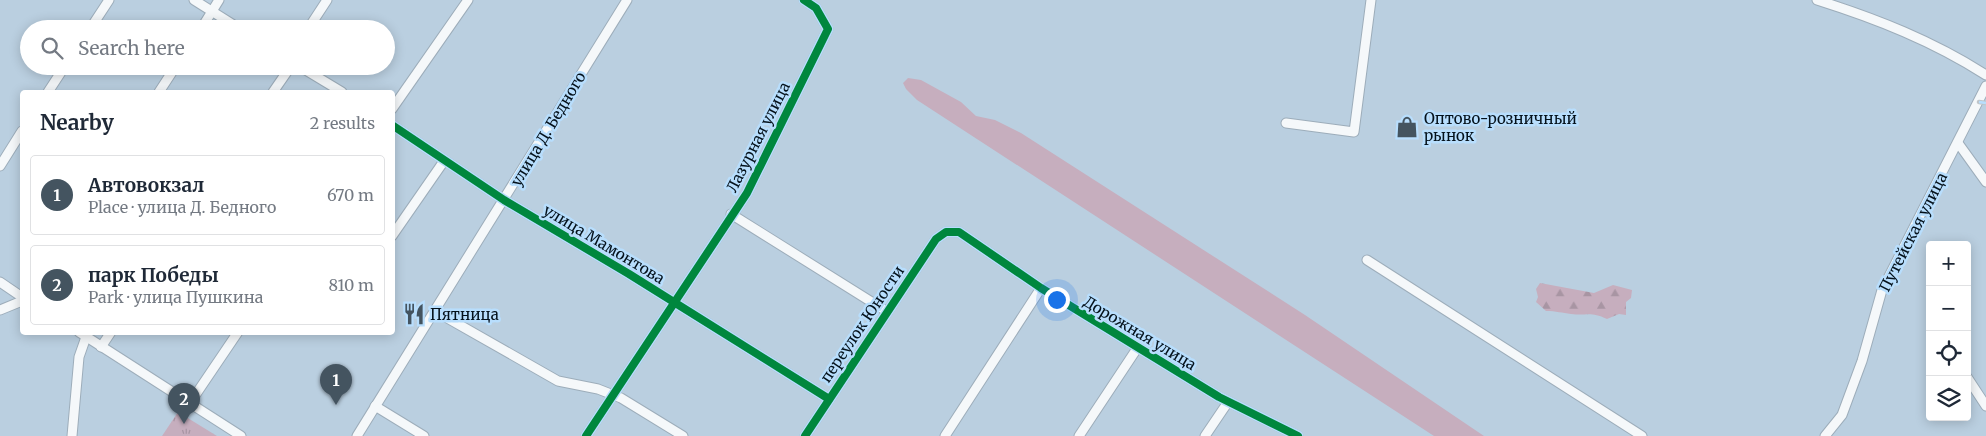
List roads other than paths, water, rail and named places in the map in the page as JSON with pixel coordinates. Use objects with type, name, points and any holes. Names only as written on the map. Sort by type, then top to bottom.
[{"type":"street","points":[[96,20],[109,0]]},
{"type":"street","points":[[194,0],[226,20]]},
{"type":"street","points":[[206,20],[219,0]]},
{"type":"street","points":[[314,20],[328,0]]},
{"type":"street","points":[[395,105],[468,0]]},
{"type":"street","name":"улица Д. Бедного","points":[[357,436],[627,0]]},
{"type":"street","name":"Лазурная улица","points":[[586,436],[731,214],[747,193],[828,29],[816,8],[804,0]]},
{"type":"street","points":[[1286,123],[1354,132],[1364,42],[1371,0]]},
{"type":"street","points":[[1817,0],[1913,34],[1939,46],[1986,75]]},
{"type":"street","points":[[49,90],[59,75]]},
{"type":"street","points":[[161,90],[170,75]]},
{"type":"street","points":[[274,90],[284,75]]},
{"type":"street","points":[[314,75],[339,90]]},
{"type":"street","name":"Путейская улица","points":[[1825,436],[1842,415],[1862,361],[1882,290],[1986,86]]},
{"type":"street","name":"улица Мамонтова","points":[[395,127],[504,200],[674,302],[829,399]]},
{"type":"street","points":[[0,166],[20,134]]},
{"type":"street","points":[[1958,143],[1986,182]]},
{"type":"street","points":[[395,232],[444,161]]},
{"type":"street","points":[[731,214],[886,311]]},
{"type":"street","name":"переулок Юности","points":[[805,436],[886,311],[936,239],[946,232]]},
{"type":"street","name":"Дорожная улица","points":[[946,232],[959,232],[1041,288],[1228,402],[1298,436]]},
{"type":"street","points":[[1367,260],[1642,436]]},
{"type":"street","points":[[0,282],[20,297]]},
{"type":"street","points":[[946,436],[1041,288]]},
{"type":"street","points":[[0,310],[20,300]]},
{"type":"street","points":[[435,312],[558,381],[598,389],[621,398],[683,436]]},
{"type":"street","points":[[72,436],[79,357],[83,335],[240,436]]},
{"type":"street","points":[[102,347],[109,335]]},
{"type":"street","points":[[190,403],[236,335]]},
{"type":"street","points":[[1079,436],[1138,347]]},
{"type":"street","points":[[1971,384],[1986,406]]},
{"type":"street","points":[[1205,436],[1228,402]]},
{"type":"street","points":[[375,406],[424,436]]},
{"type":"railway","points":[[1979,102],[1986,103]]},
{"type":"place","name":"Оптово-розничный рынок","points":[[1407,127]]},
{"type":"place","name":"Пятница","points":[[414,314]]},
{"type":"place","name":"Автовокзал","points":[[336,405]]},
{"type":"place","name":"парк Победы","points":[[184,424]]}]
